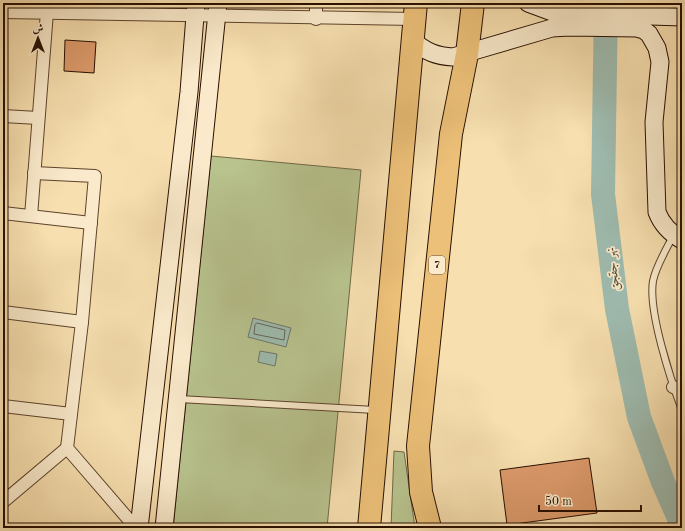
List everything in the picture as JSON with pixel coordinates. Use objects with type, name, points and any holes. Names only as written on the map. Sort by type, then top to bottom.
[{"type":"highway","name":"7","points":[[430,528],[421,492],[418,446],[450,141],[467,54],[473,3]]},
{"type":"highway","points":[[369,528],[381,411],[414,21]]},
{"type":"street","points":[[316,3],[316,19]]},
{"type":"street","points":[[528,3],[555,13],[568,20]]},
{"type":"street","points":[[3,12],[47,12],[96,8],[218,9],[316,19],[414,21],[424,50],[438,56],[467,54],[538,32],[568,20],[636,21],[682,17]]},
{"type":"street","points":[[138,528],[189,92],[196,9]]},
{"type":"street","points":[[164,528],[218,9]]},
{"type":"street","points":[[31,216],[47,12]]},
{"type":"street","points":[[636,21],[649,34],[659,56],[660,68],[654,122],[658,212],[661,221],[678,237]]},
{"type":"street","points":[[3,116],[38,118]]},
{"type":"street","points":[[3,502],[67,448],[92,224],[96,176],[34,172]]},
{"type":"street","points":[[3,213],[92,224]]},
{"type":"street","points":[[3,312],[82,322]]},
{"type":"street","points":[[3,406],[71,414]]},
{"type":"street","points":[[67,448],[138,528]]},
{"type":"lane","points":[[678,237],[656,272],[652,292],[656,320],[678,388],[682,410]]},
{"type":"lane","points":[[177,399],[381,411]]},
{"type":"green space","points":[[211,156],[361,170],[327,528],[173,528]]},
{"type":"green space","points":[[394,451],[404,452],[415,528],[391,528]]},
{"type":"water","points":[[253,318],[291,328],[286,347],[248,337]]},
{"type":"water","points":[[260,351],[277,354],[275,366],[258,362]]},
{"type":"building","points":[[65,40],[96,42],[94,73],[64,71]]},
{"type":"building","points":[[589,458],[597,513],[507,525],[500,470]]},
{"type":"waterway","name":"نهر جقجق","points":[[606,3],[603,194],[617,309],[639,417],[663,482],[682,525]]}]
